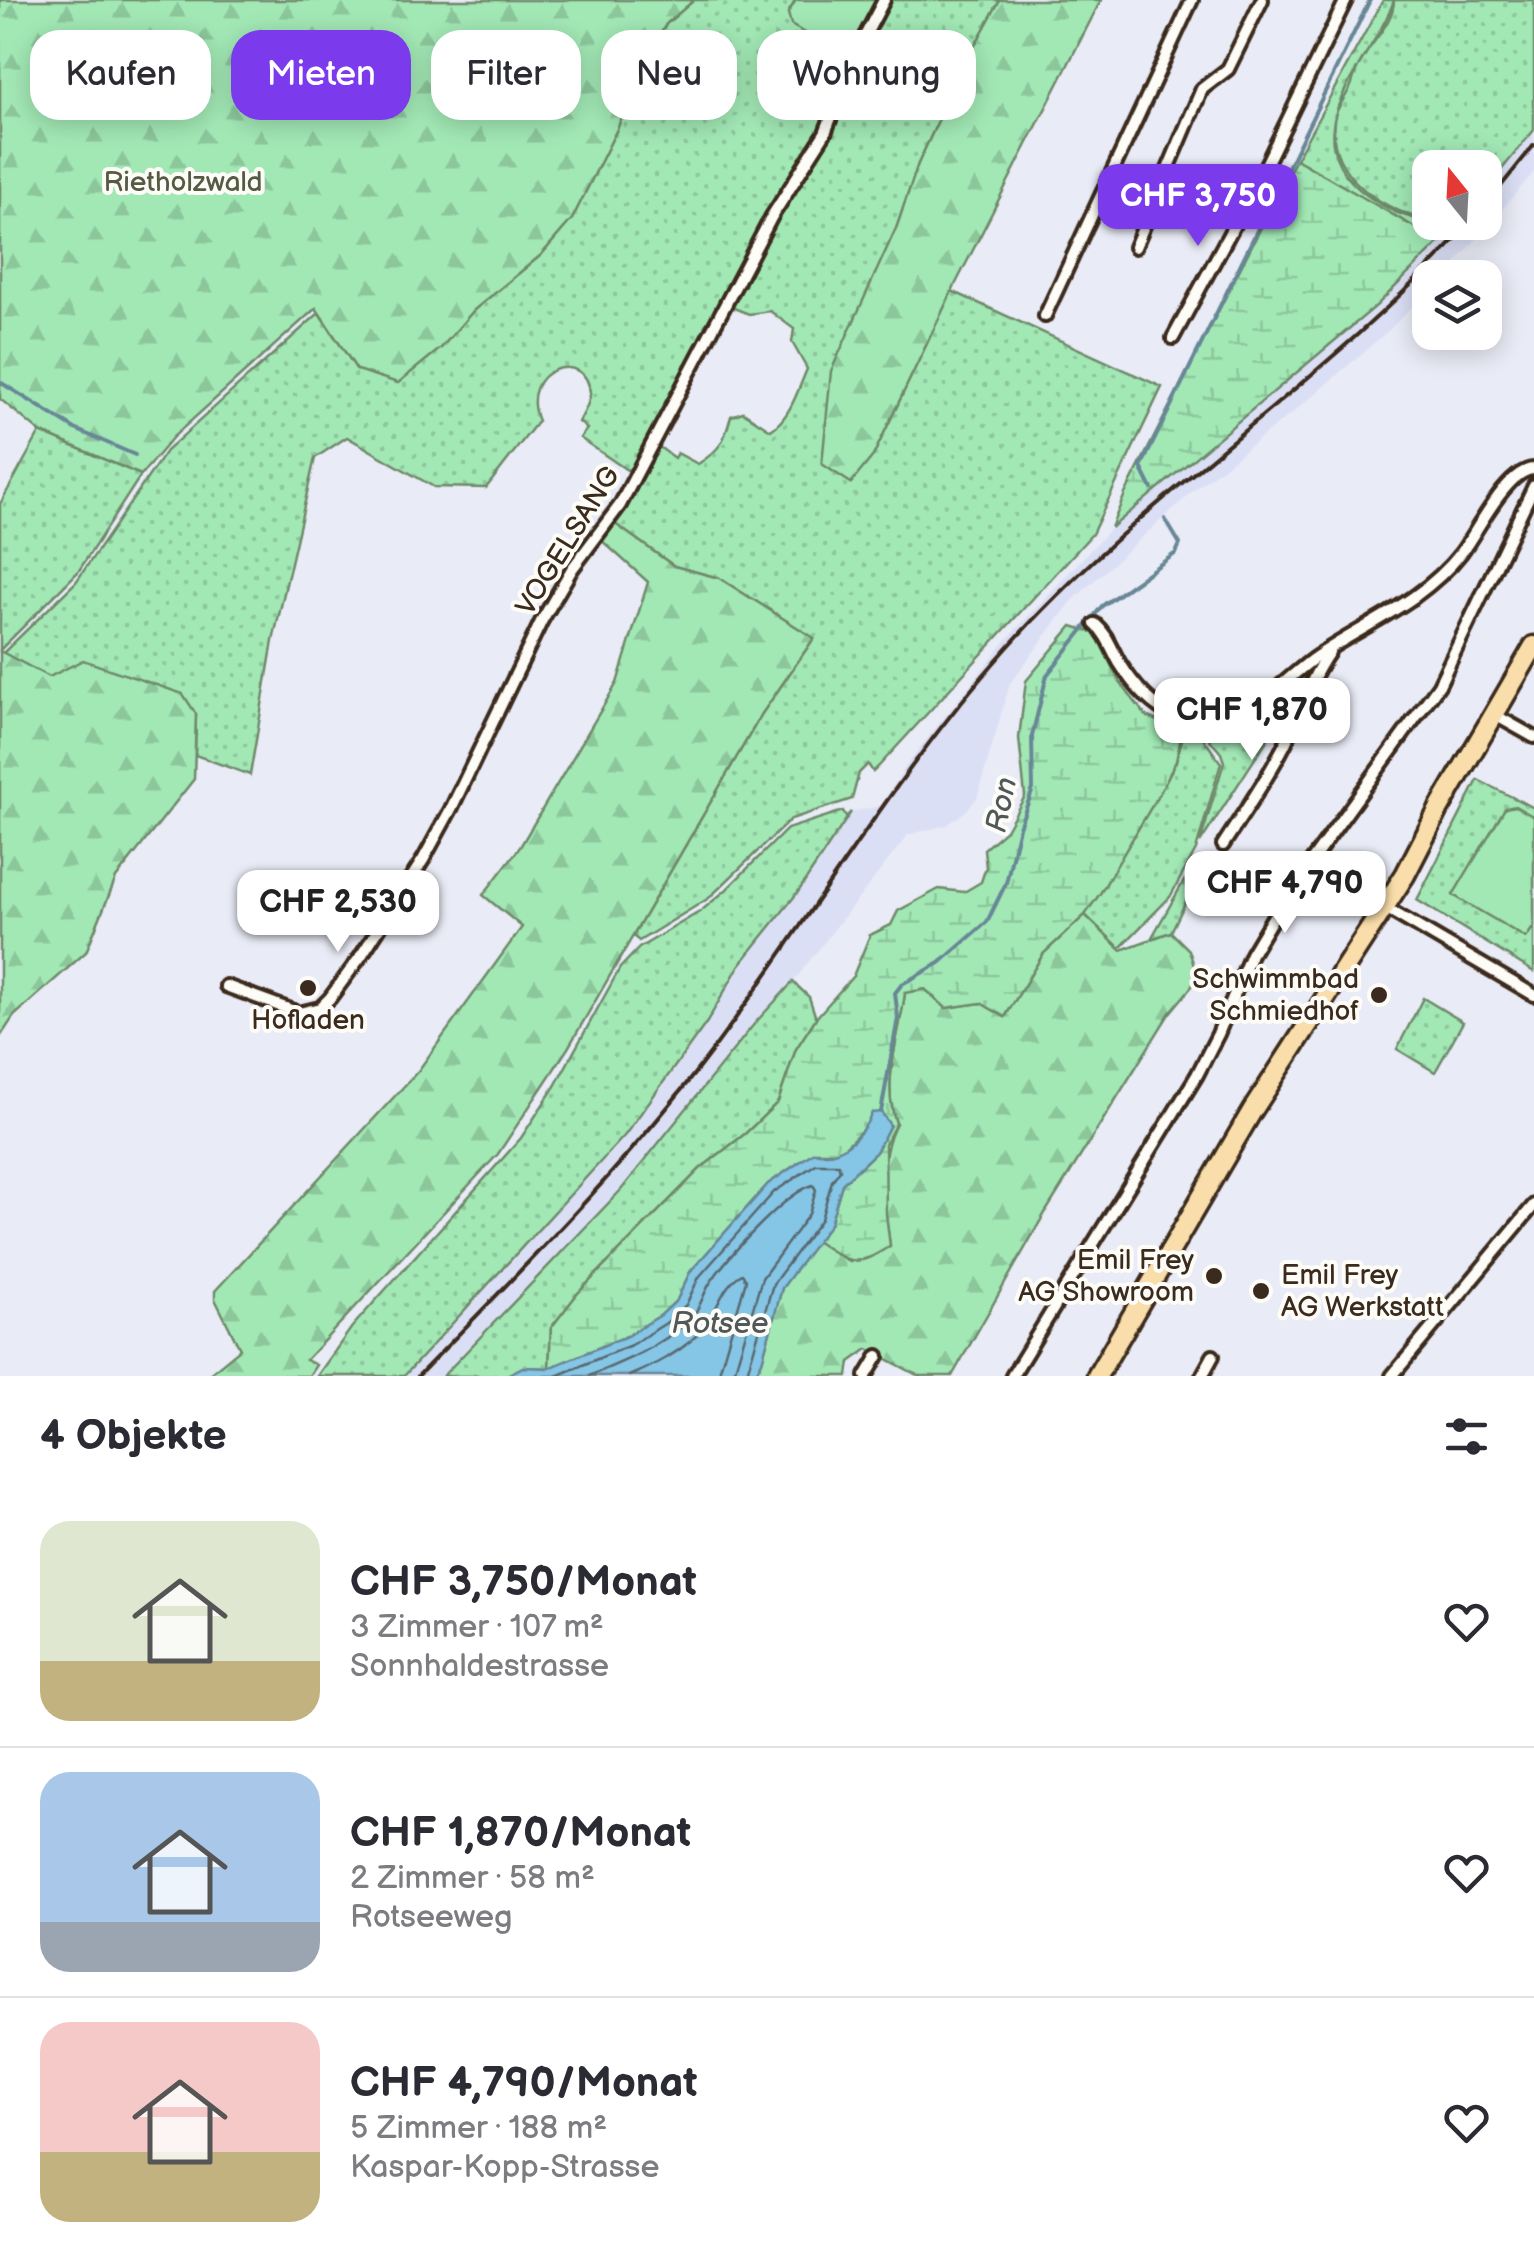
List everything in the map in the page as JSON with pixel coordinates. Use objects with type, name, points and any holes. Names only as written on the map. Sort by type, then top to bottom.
[{"type":"main road","points":[[1097,1376],[1252,1111],[1384,907],[1534,646]]},
{"type":"street","name":"VOGELSANG","points":[[226,986],[299,1013],[320,1008],[362,956],[451,809],[541,622],[572,569],[620,505],[754,250],[825,133],[856,53],[884,0]]},
{"type":"street","points":[[1045,316],[1192,0]]},
{"type":"street","points":[[1136,247],[1202,90],[1228,69],[1262,0]]},
{"type":"street","points":[[1173,338],[1259,179],[1346,0]]},
{"type":"street","points":[[1095,624],[1128,675],[1150,700],[1177,717],[1221,722],[1246,710],[1332,648],[1425,590],[1460,555],[1512,480],[1524,470],[1534,469]]},
{"type":"street","points":[[1012,1376],[1197,1076],[1251,954],[1284,899],[1439,685],[1534,486]]},
{"type":"street","points":[[1223,844],[1264,784],[1305,692],[1332,648]]},
{"type":"street","points":[[1495,716],[1534,738]]},
{"type":"street","points":[[1384,907],[1534,995]]},
{"type":"street","points":[[1392,1376],[1534,1205]]},
{"type":"street","points":[[866,1376],[878,1356]]},
{"type":"street","points":[[1202,1376],[1213,1356]]},
{"type":"shaded area","points":[[1534,130],[1534,172],[1502,209],[1502,169]]},
{"type":"shaded area","points":[[1440,240],[1476,240],[1458,260],[1421,260]]},
{"type":"shaded area","points":[[1412,269],[1412,307],[1388,331],[1194,490],[1073,600],[1010,683],[977,798],[947,825],[908,835],[621,1190],[443,1376],[404,1376],[449,1329],[707,1022],[739,966],[798,892],[852,812],[880,806],[911,759],[1007,639],[1111,528],[1376,306]]},
{"type":"green space","name":"Rietholzwald","points":[[0,0],[694,0],[662,30],[601,30],[601,120],[620,120],[572,219],[541,255],[474,310],[441,348],[398,383],[357,370],[316,308],[173,437],[141,475],[40,432],[0,399]]},
{"type":"green space","points":[[694,0],[796,0],[788,13],[807,30],[757,30],[757,120],[828,120],[748,255],[638,465],[627,470],[580,438],[587,429],[579,422],[590,393],[586,379],[567,368],[544,377],[534,402],[538,421],[486,488],[434,487],[347,437],[315,458],[273,641],[250,775],[195,755],[196,714],[49,677],[3,653],[76,582],[166,451],[319,313],[357,370],[441,348],[474,310],[541,255],[572,219],[620,120],[737,120],[737,30],[662,30]]},
{"type":"green space","points":[[796,0],[880,0],[865,30],[799,30],[791,25],[788,13]]},
{"type":"green space","points":[[886,0],[1000,0],[976,43],[976,30],[872,30]]},
{"type":"green space","points":[[1000,0],[1101,0],[952,291],[873,456],[851,483],[822,464],[831,371],[897,226],[918,164],[938,120],[976,120],[976,43]]},
{"type":"green space","points":[[1383,0],[1534,0],[1534,130],[1502,169],[1502,150],[1412,150],[1412,226],[1296,159]]},
{"type":"green space","points":[[1394,0],[1390,17],[1368,50],[1384,23]]},
{"type":"green space","points":[[1357,68],[1351,86],[1338,109],[1343,94]]},
{"type":"green space","points":[[835,120],[938,120],[918,164],[897,226],[873,456],[952,291],[1162,387],[1092,534],[879,766],[873,772],[868,764],[859,773],[852,799],[791,819],[709,898],[639,941],[633,936],[761,715],[814,638],[719,578],[674,566],[611,521],[654,443],[674,458],[677,453],[698,464],[720,444],[731,416],[743,412],[771,430],[793,403],[807,369],[792,342],[794,329],[770,311],[749,314],[726,305]]},
{"type":"green space","points":[[1334,124],[1338,154],[1354,180],[1380,201],[1412,217],[1375,201],[1359,189],[1340,166],[1333,142]]},
{"type":"green space","points":[[1296,159],[1412,226],[1412,240],[1440,242],[1422,260],[1412,260],[1412,270],[1376,306],[1111,528]]},
{"type":"green space","points":[[40,432],[141,475],[78,572],[0,650],[0,504]]},
{"type":"green space","points":[[611,521],[674,566],[719,578],[814,638],[761,715],[568,1048],[498,1154],[306,1360],[316,1365],[309,1376],[207,1376],[240,1349],[215,1299],[215,1291],[418,1071],[522,927],[483,895],[520,847],[617,683],[648,582],[599,538]]},
{"type":"green space","points":[[1072,626],[1095,633],[1119,681],[1146,716],[1182,732],[1176,761],[1101,892],[1085,915],[1043,954],[1005,1017],[981,1003],[946,1008],[925,989],[905,993],[891,1075],[896,1123],[885,1144],[890,1246],[868,1258],[852,1260],[816,1241],[830,1224],[842,1184],[876,1152],[890,1125],[872,1113],[867,1125],[840,1152],[814,1152],[768,1184],[690,1272],[677,1300],[661,1315],[627,1336],[549,1368],[551,1328],[578,1293],[700,1169],[778,1102],[796,1049],[816,1018],[853,976],[870,935],[891,925],[898,911],[939,889],[964,892],[981,882],[986,867],[984,849],[1006,830],[1025,796],[1019,738],[1026,681]]},
{"type":"green space","points":[[0,651],[49,677],[83,660],[183,694],[196,714],[194,779],[116,878],[86,952],[14,1016],[0,1037]]},
{"type":"green space","points":[[1321,657],[1200,843],[1224,762],[1200,728],[1237,721]]},
{"type":"green space","points":[[1186,726],[1198,731],[1221,763],[1196,850],[1170,897],[1120,948],[1085,915],[1159,794],[1176,761]]},
{"type":"green space","points":[[1478,780],[1534,808],[1534,972],[1417,900]]},
{"type":"green space","points":[[1515,806],[1534,817],[1534,926],[1526,938],[1453,895],[1505,808]]},
{"type":"green space","points":[[843,811],[846,817],[851,812],[798,892],[739,966],[707,1022],[625,1135],[404,1376],[317,1376],[352,1327],[521,1138],[555,1086],[620,968],[639,948],[701,911],[787,829]]},
{"type":"green space","points":[[1184,881],[1190,893],[1171,932],[1151,939]]},
{"type":"green space","points":[[1085,915],[1121,950],[1171,932],[1189,950],[1198,979],[1169,1014],[1045,1213],[952,1376],[919,1376],[868,1349],[850,1362],[848,1376],[754,1376],[762,1361],[782,1288],[816,1241],[850,1262],[890,1245],[884,1167],[896,1123],[891,1075],[905,992],[925,989],[946,1008],[981,1003],[1005,1017],[1043,954]]},
{"type":"green space","points":[[793,982],[809,997],[816,1018],[796,1049],[778,1102],[700,1169],[578,1293],[551,1328],[549,1368],[523,1367],[505,1376],[443,1376],[621,1190],[755,1023]]},
{"type":"green space","points":[[1423,998],[1463,1022],[1435,1072],[1397,1049]]},
{"type":"water","name":"Rotsee","points":[[881,1112],[890,1125],[876,1152],[842,1184],[830,1224],[782,1288],[762,1361],[754,1376],[505,1376],[523,1367],[549,1368],[627,1336],[661,1315],[677,1300],[690,1272],[768,1184],[814,1152],[833,1152],[849,1144],[872,1113]]},
{"type":"waterway","name":"Ron","points":[[1152,489],[1141,467],[1370,0]]},
{"type":"waterway","points":[[0,382],[75,429],[135,455]]},
{"type":"waterway","name":"Ron","points":[[881,1112],[898,1018],[895,993],[902,984],[940,963],[987,922],[1006,883],[1033,789],[1032,736],[1047,675],[1102,606],[1176,553],[1180,544],[1165,519]]},
{"type":"railway","points":[[1502,185],[1534,145]]},
{"type":"railway","points":[[418,1376],[571,1217],[680,1092],[929,744],[1007,648],[1119,537],[1359,333],[1454,240]]},
{"type":"place","name":"Hofladen","points":[[308,988]]},
{"type":"place","name":"Schwimmbad Schmiedhof","points":[[1379,995]]},
{"type":"place","name":"Emil Frey AG Showroom","points":[[1214,1276]]},
{"type":"place","name":"Emil Frey AG Werkstatt","points":[[1261,1291]]}]
